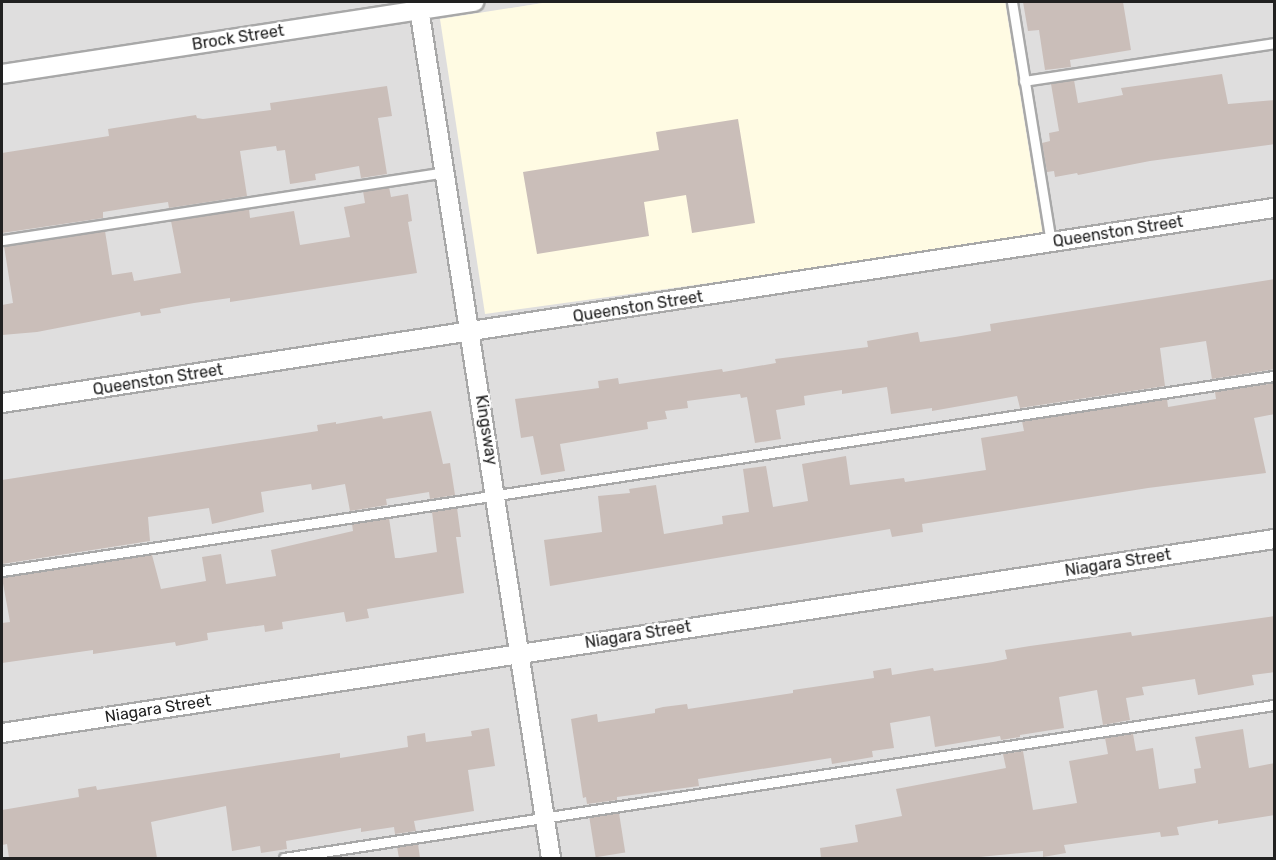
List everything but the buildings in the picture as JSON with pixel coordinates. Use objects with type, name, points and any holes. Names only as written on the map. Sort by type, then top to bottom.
[{"type":"street","name":"Brock Street","points":[[2,74],[418,6],[475,2]]},
{"type":"street","name":"Kingsway","points":[[418,6],[521,653],[550,858]]},
{"type":"street","name":"Queenston Street","points":[[2,403],[471,333],[1275,208]]},
{"type":"street","name":"Niagara Street","points":[[2,734],[1275,539]]},
{"type":"lane","points":[[1012,2],[1051,243]]},
{"type":"lane","points":[[1024,81],[1275,43]]},
{"type":"lane","points":[[2,240],[445,172]]},
{"type":"lane","points":[[2,571],[1275,376]]},
{"type":"lane","points":[[284,858],[1275,705]]},
{"type":"shaded area","points":[[2,2],[549,2],[440,20],[1043,236],[1005,2],[1274,2],[1274,858],[2,858]]},
{"type":"shaded area","points":[[549,2],[1005,2],[1043,237],[485,314],[440,19]]}]
